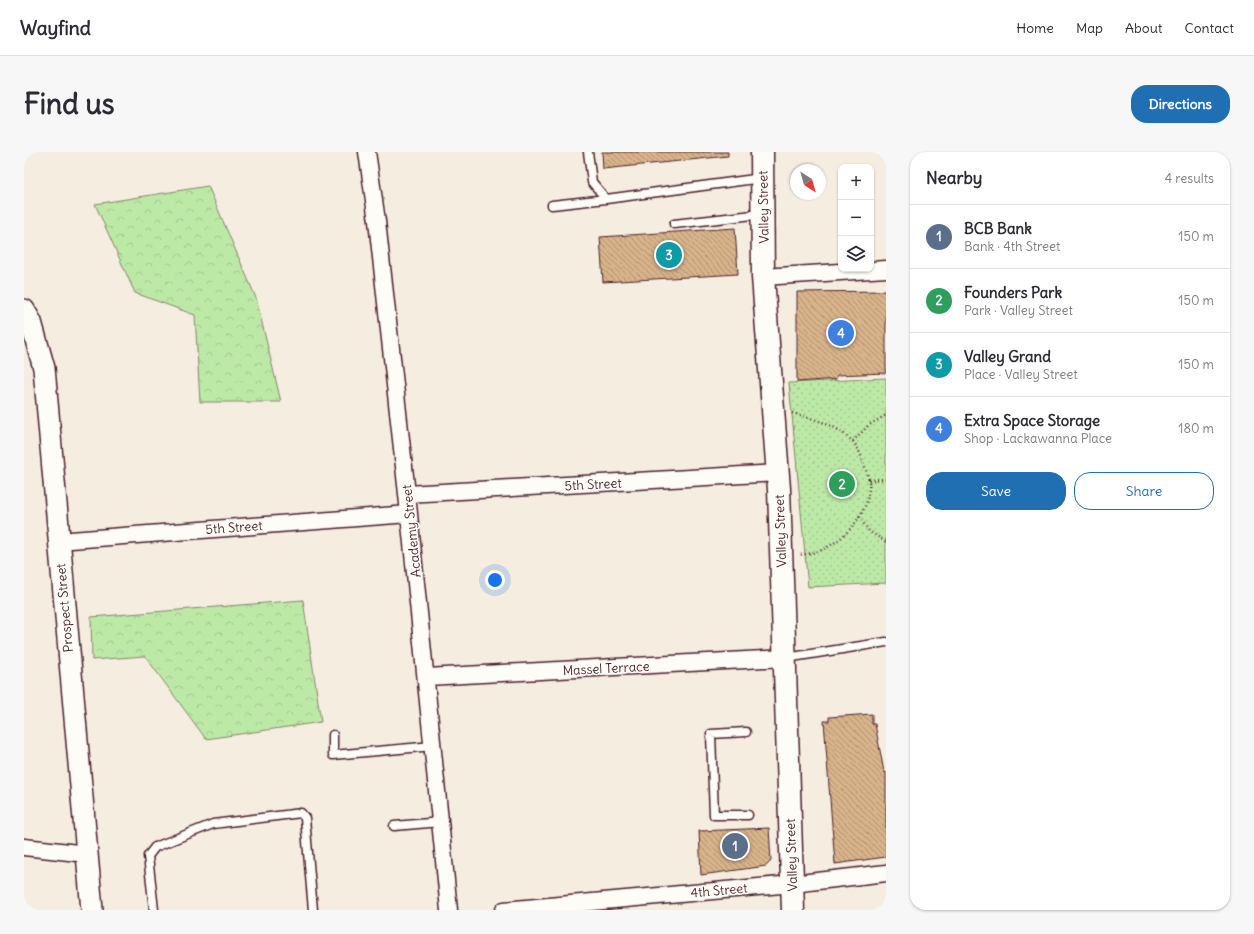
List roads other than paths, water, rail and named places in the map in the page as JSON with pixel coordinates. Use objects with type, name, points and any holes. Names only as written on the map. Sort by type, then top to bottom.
[{"type":"main road","name":"Valley Street","points":[[762,152],[763,277],[778,473],[793,910]]},
{"type":"street","name":"Academy Street","points":[[367,152],[377,221],[408,494],[449,910]]},
{"type":"street","points":[[763,277],[886,268]]},
{"type":"street","name":"Prospect Street","points":[[24,310],[31,322],[44,368],[58,540],[92,910]]},
{"type":"street","name":"5th Street","points":[[408,494],[778,473]]},
{"type":"street","name":"5th Street","points":[[58,540],[409,514]]},
{"type":"street","name":"Massel Terrace","points":[[427,677],[785,658]]},
{"type":"street","points":[[24,847],[87,854]]},
{"type":"street","name":"4th Street","points":[[504,910],[792,884],[886,873]]},
{"type":"lane","points":[[588,152],[592,182],[606,199]]},
{"type":"lane","points":[[552,205],[763,178]]},
{"type":"lane","points":[[674,224],[763,214]]},
{"type":"lane","points":[[785,658],[886,642]]},
{"type":"lane","points":[[746,732],[711,734],[714,816],[748,815]]},
{"type":"lane","points":[[333,735],[334,755],[434,746]]},
{"type":"lane","points":[[154,910],[148,856],[155,848],[213,824],[301,813],[305,818],[313,910]]},
{"type":"lane","points":[[394,826],[441,822]]},
{"type":"place","name":"Valley Grand","points":[[669,255]]},
{"type":"place","name":"Extra Space Storage","points":[[841,333]]},
{"type":"place","name":"Founders Park","points":[[842,484]]},
{"type":"place","name":"BCB Bank","points":[[735,846]]}]
